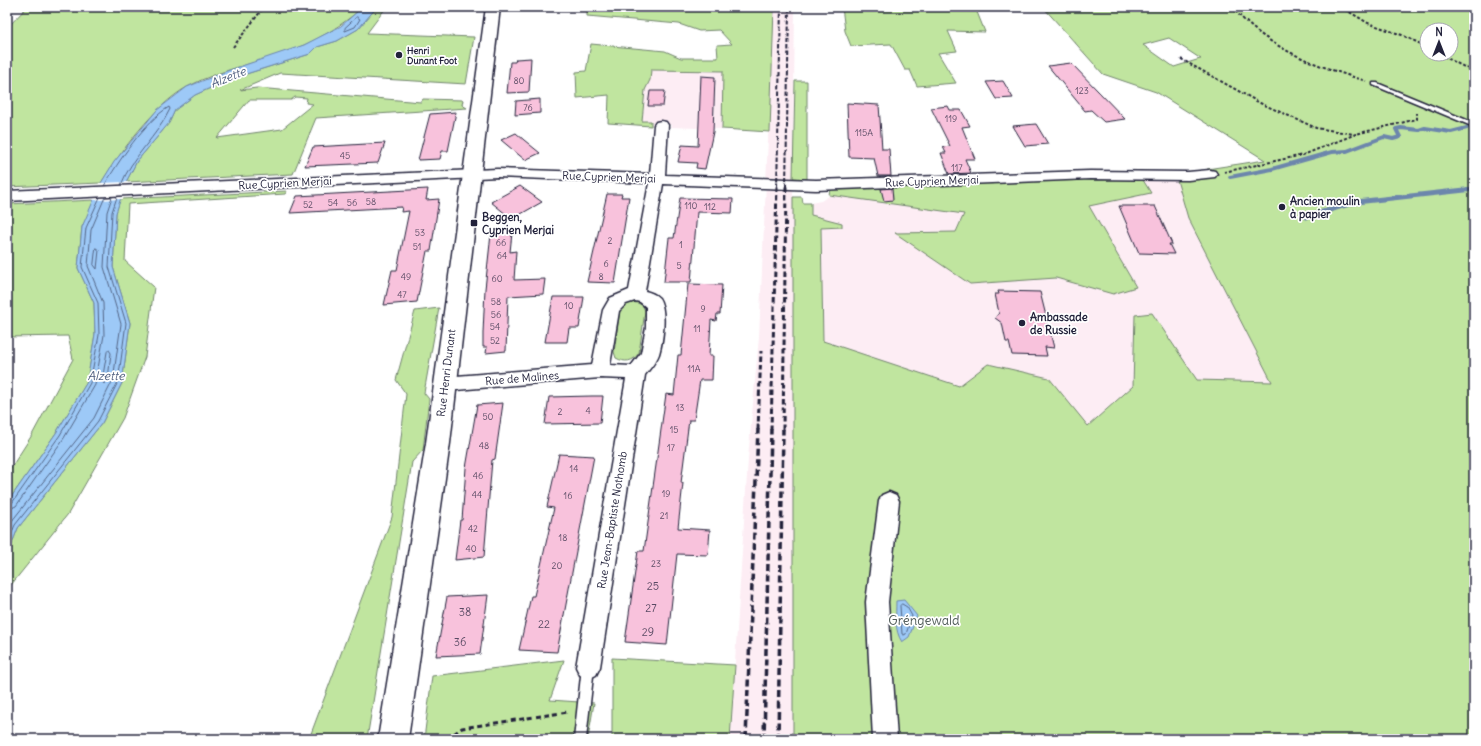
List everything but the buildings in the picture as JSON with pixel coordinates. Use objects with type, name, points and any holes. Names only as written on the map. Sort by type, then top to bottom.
[{"type":"main road","name":"Rue Henri Dunant","points":[[393,739],[436,451],[493,7]]},
{"type":"street","points":[[636,373],[600,371],[611,310],[616,303],[625,297],[636,296],[657,179],[661,125]]},
{"type":"street","name":"Rue Cyprien Merjai","points":[[7,196],[497,173],[816,185],[1090,175],[1188,176],[1210,174]]},
{"type":"street","name":"Rue Jean-Baptiste Nothomb","points":[[588,666],[636,373],[650,354],[656,311],[653,303],[646,298],[636,296]]},
{"type":"street","name":"Rue de Malines","points":[[444,384],[600,371]]},
{"type":"street","points":[[884,739],[876,602],[889,501]]},
{"type":"lane","points":[[1375,84],[1474,125]]},
{"type":"lane","points":[[578,737],[584,710],[588,666]]},
{"type":"path","points":[[233,47],[264,7]]},
{"type":"path","points":[[1232,7],[1255,31],[1275,44],[1301,57],[1375,84]]},
{"type":"path","points":[[1341,7],[1368,23],[1402,35],[1419,44]]},
{"type":"path","points":[[1181,58],[1253,100],[1316,128],[1334,132],[1356,134]]},
{"type":"path","points":[[1454,62],[1474,72]]},
{"type":"path","points":[[1210,174],[1303,155],[1356,134],[1417,119],[1418,114],[1415,110]]},
{"type":"path","points":[[447,739],[462,728],[584,710]]},
{"type":"shaded area","points":[[774,7],[795,7],[793,178],[793,739],[730,739],[748,459],[759,336]]},
{"type":"shaded area","points":[[650,70],[723,71],[722,129],[651,125],[651,121],[642,121],[645,90],[650,80]]},
{"type":"shaded area","points":[[1092,179],[1190,180],[1369,516],[800,385],[811,203],[821,201],[829,196],[830,189]]},
{"type":"green space","points":[[27,7],[358,7],[358,11],[332,30],[304,45],[275,56],[216,74],[187,87],[175,95],[139,130],[118,157],[101,183],[7,187],[7,28]]},
{"type":"green space","points":[[377,7],[385,7],[367,33],[474,37],[466,84],[280,73],[240,90],[257,88],[421,102],[423,99],[463,100],[462,105],[467,108],[316,118],[293,174],[126,182],[137,161],[169,123],[175,110],[195,95],[230,79],[310,54],[317,47],[337,41],[358,29]],"holes":[[[295,97],[307,98],[306,103],[313,104],[282,129],[217,138],[249,100],[291,100]]]},
{"type":"green space","points":[[587,7],[774,7],[770,132],[722,129],[723,71],[651,70],[650,80],[645,90],[642,121],[651,121],[651,126],[608,123],[609,95],[577,98],[576,72],[586,71],[591,44],[665,51],[681,58],[718,58],[717,45],[732,44],[719,30],[699,31],[679,24],[587,16]]},
{"type":"green space","points":[[842,7],[975,7],[985,32],[948,31],[957,51],[938,53],[956,83],[917,86],[910,70],[905,70],[891,44],[851,46],[845,31]]},
{"type":"green space","name":"Gréngewald","points":[[1043,7],[1474,7],[1474,739],[793,739],[793,197],[802,197],[803,203],[811,203],[811,215],[842,223],[842,227],[821,228],[823,341],[959,386],[988,364],[1049,378],[1088,426],[1133,386],[1135,315],[1152,313],[1197,380],[1272,382],[1188,218],[1177,180],[1210,174],[1207,169],[1265,160],[1156,92],[1103,74]],"holes":[[[1169,38],[1201,59],[1174,67],[1143,45]]]},
{"type":"green space","points":[[795,81],[807,81],[807,179],[793,178]]},
{"type":"green space","points":[[1092,179],[1143,180],[1151,193],[1089,206],[1136,287],[1113,294],[1056,278],[970,284],[895,233],[956,232],[964,214],[829,195],[830,189]]},
{"type":"green space","points":[[287,191],[285,194],[128,204],[125,261],[154,287],[145,357],[123,418],[68,514],[7,590],[7,556],[18,528],[102,423],[122,383],[130,323],[113,267],[116,213],[120,199]]},
{"type":"green space","points":[[95,200],[82,227],[78,268],[94,303],[95,334],[87,382],[56,433],[7,503],[7,474],[32,435],[73,359],[68,336],[7,337],[7,204]]},
{"type":"green space","points":[[630,302],[638,303],[643,306],[645,311],[639,353],[629,361],[623,361],[616,358],[614,352],[620,310],[624,305]]},
{"type":"green space","points":[[439,308],[424,393],[429,399],[423,450],[412,462],[367,739],[309,739],[392,517],[406,394],[396,380],[415,311]]},
{"type":"green space","points":[[612,658],[735,665],[730,739],[612,739]]},
{"type":"green space","points":[[564,660],[550,700],[594,703],[588,739],[424,739],[432,676]]},
{"type":"water","name":"Alzette","points":[[358,7],[377,7],[358,29],[337,41],[317,47],[310,54],[230,79],[195,95],[175,110],[169,123],[137,161],[126,182],[116,213],[113,267],[130,323],[122,383],[102,423],[18,528],[7,556],[7,503],[56,433],[87,382],[95,334],[94,303],[78,268],[82,227],[101,183],[114,162],[157,110],[187,87],[227,71],[304,45],[341,26],[358,11]]},
{"type":"water","points":[[904,600],[917,616],[909,637],[902,642],[899,637],[897,627],[896,601]]},
{"type":"pier","points":[[128,182],[123,199],[93,200],[99,183]]},
{"type":"waterway","points":[[1230,177],[1272,169],[1332,152],[1347,151],[1384,137],[1393,139],[1400,137],[1396,129],[1401,128],[1419,130],[1425,128],[1451,132],[1467,128]]},
{"type":"waterway","points":[[1306,217],[1356,202],[1474,189]]},
{"type":"railway","points":[[777,187],[781,7]]},
{"type":"railway","points":[[786,187],[789,7]]},
{"type":"railway","points":[[771,430],[777,186]]},
{"type":"railway","points":[[783,430],[786,186]]},
{"type":"railway","points":[[758,430],[761,351]]},
{"type":"railway","points":[[746,739],[758,429]]},
{"type":"railway","points":[[764,739],[771,429]]},
{"type":"railway","points":[[778,739],[783,429]]},
{"type":"place","name":"Henri Dunant Foot","points":[[399,55]]},
{"type":"place","name":"Ancien moulin à papier","points":[[1282,207]]},
{"type":"place","name":"Beggen, Cyprien Merjai","points":[[474,223]]},
{"type":"place","name":"Ambassade de Russie","points":[[1022,323]]}]
